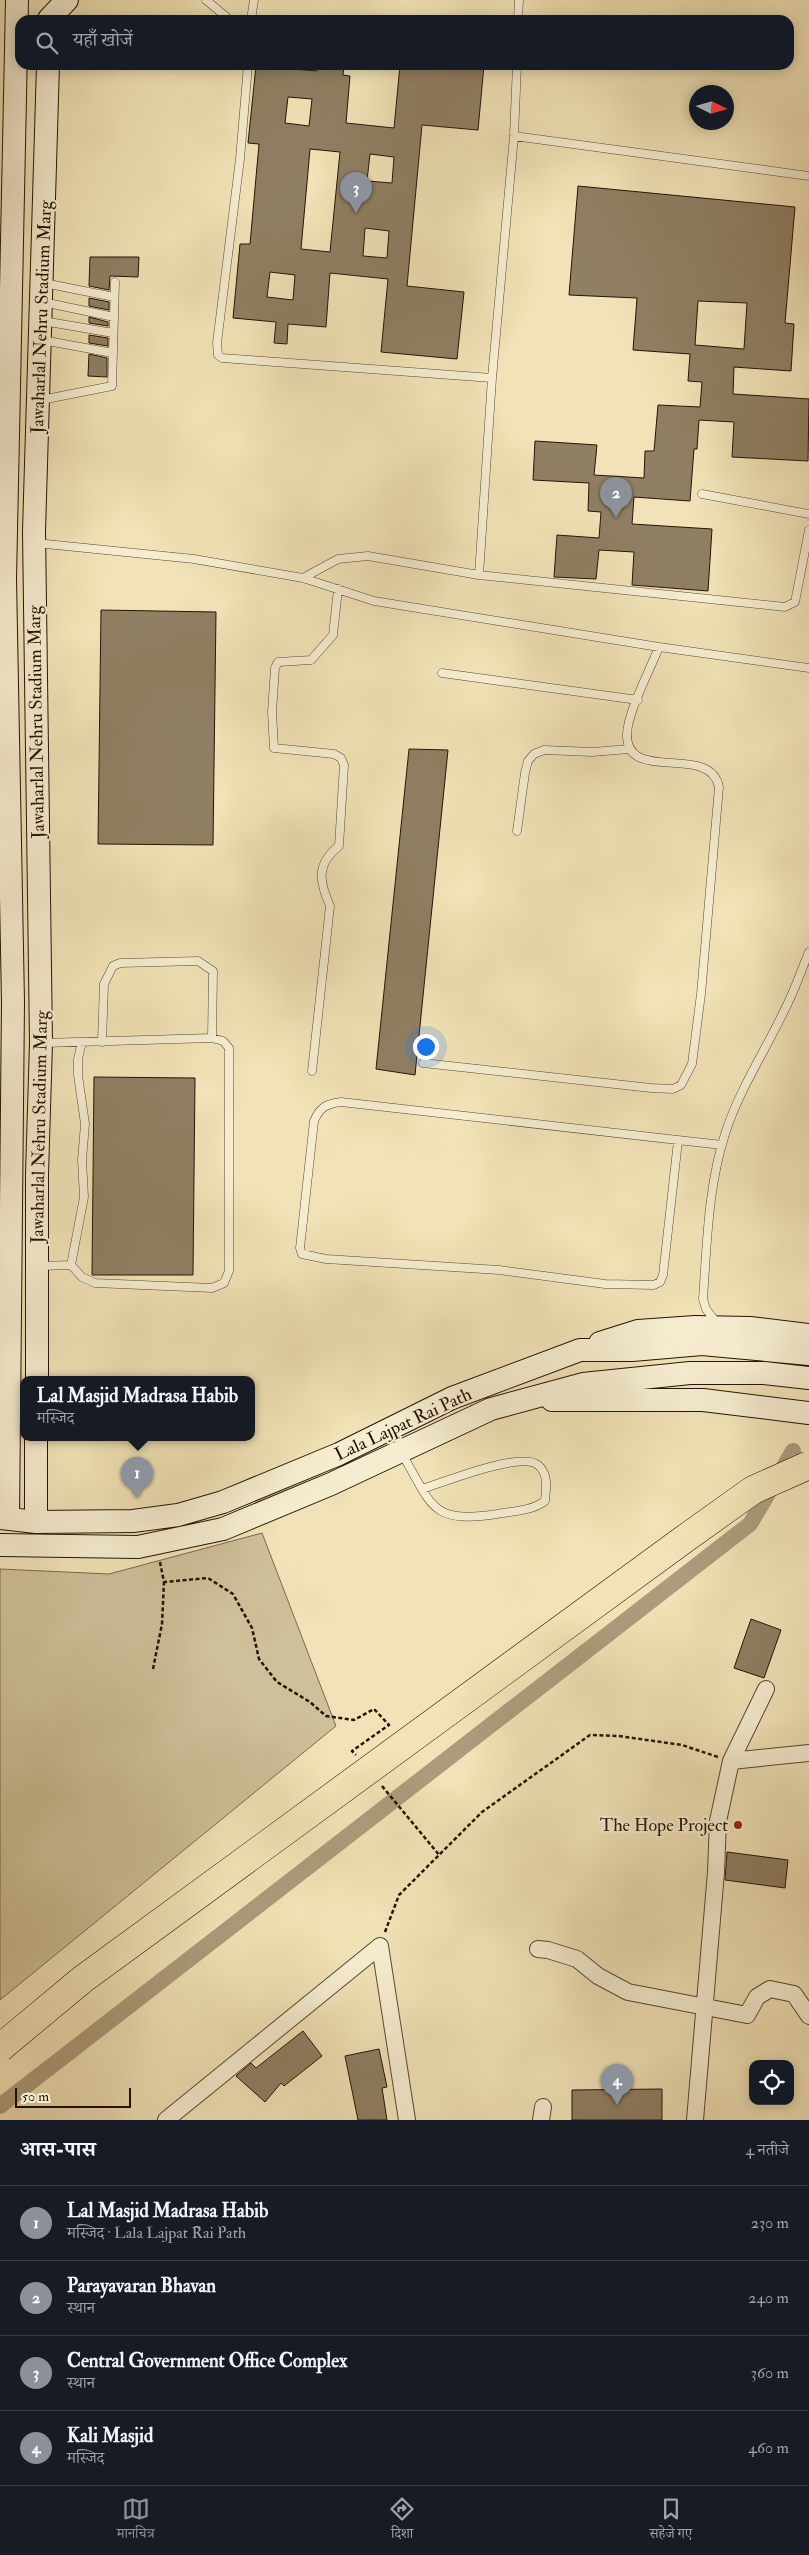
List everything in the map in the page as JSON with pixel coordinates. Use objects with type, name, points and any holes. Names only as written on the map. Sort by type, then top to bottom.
[{"type":"highway","points":[[0,2048],[107,1962],[683,1540],[753,1490],[809,1466]]},
{"type":"street","points":[[2,0],[15,26]]},
{"type":"street","name":"Jawaharlal Nehru Stadium Marg","points":[[16,15],[17,0]]},
{"type":"street","points":[[49,13],[66,0]]},
{"type":"street","name":"Jawaharlal Nehru Stadium Marg","points":[[4,1518],[19,1208],[5,889],[3,578],[7,104],[15,36]]},
{"type":"street","name":"Jawaharlal Nehru Stadium Marg","points":[[19,1174],[41,1043],[34,543],[48,70]]},
{"type":"street","points":[[3,578],[34,580]]},
{"type":"street","name":"Jawaharlal Nehru Stadium Marg","points":[[19,1208],[37,1266],[37,1376]]},
{"type":"street","points":[[580,1350],[638,1331],[720,1327],[750,1328],[809,1335]]},
{"type":"street","name":"Lala Lajpat Rai Path","points":[[4,1518],[36,1522],[133,1521],[178,1515],[223,1502],[338,1454],[452,1398],[580,1350],[632,1350],[702,1344],[809,1354]]},
{"type":"street","name":"Lala Lajpat Rai Path","points":[[0,1545],[138,1547],[222,1529],[330,1484],[491,1409],[534,1399],[584,1384],[690,1373],[764,1373],[809,1378]]},
{"type":"street","points":[[534,1399],[589,1401],[642,1398],[703,1400],[809,1413]]},
{"type":"street","points":[[36,1441],[36,1522]]},
{"type":"street","points":[[695,2120],[716,1872],[718,1821],[731,1761],[766,1689]]},
{"type":"street","points":[[731,1761],[809,1753]]},
{"type":"street","points":[[166,2120],[380,1946]]},
{"type":"street","points":[[380,1946],[407,2120]]},
{"type":"street","points":[[538,1949],[548,1950],[577,1959],[598,1976],[628,1992],[665,2001],[704,2006],[747,2015],[757,1997],[770,1989],[794,1994],[809,2016]]},
{"type":"lane","points":[[206,0],[224,15]]},
{"type":"lane","points":[[252,15],[254,0]]},
{"type":"lane","points":[[518,15],[519,0]]},
{"type":"lane","points":[[248,70],[240,159],[216,343],[218,355],[222,358],[492,378]]},
{"type":"lane","points":[[479,575],[492,378],[514,136],[517,70]]},
{"type":"lane","points":[[514,136],[809,176]]},
{"type":"lane","points":[[38,401],[112,386],[115,282]]},
{"type":"lane","points":[[41,311],[114,297]]},
{"type":"lane","points":[[41,311],[114,317]]},
{"type":"lane","points":[[41,311],[113,333]]},
{"type":"lane","points":[[41,311],[113,353]]},
{"type":"lane","points":[[702,494],[809,514]]},
{"type":"lane","points":[[303,578],[338,560],[368,556],[479,575],[785,607],[795,602],[809,530]]},
{"type":"lane","points":[[34,543],[194,559],[303,578],[374,602],[659,647],[809,668]]},
{"type":"lane","points":[[312,1071],[330,906],[322,889],[322,866],[325,858],[339,846],[344,765],[341,758],[334,754],[274,748],[272,712],[275,668],[278,662],[311,660],[333,635],[338,589]]},
{"type":"lane","points":[[423,1063],[651,1088],[674,1089],[681,1085],[687,1076],[692,1064],[700,994],[719,787],[717,778],[710,771],[700,767],[644,760],[635,756],[629,749],[628,734],[638,700],[659,647]]},
{"type":"lane","points":[[442,673],[638,700]]},
{"type":"lane","points":[[517,831],[525,773],[528,761],[534,754],[544,750],[592,752],[629,749]]},
{"type":"lane","points":[[720,1327],[706,1310],[703,1299],[711,1190],[726,1130],[755,1067],[785,1010],[809,952]]},
{"type":"lane","points":[[102,1042],[104,984],[113,966],[120,963],[198,962],[213,971],[212,1038]]},
{"type":"lane","points":[[41,1043],[212,1038],[223,1040],[228,1048],[229,1058],[229,1271],[224,1283],[212,1288],[95,1283],[82,1277],[72,1265],[84,1197],[82,1160],[85,1124],[78,1075],[78,1059],[82,1042]]},
{"type":"lane","points":[[678,1141],[663,1275],[660,1282],[654,1285],[605,1284],[499,1270],[326,1259],[302,1254],[300,1248],[314,1122],[318,1112],[326,1104],[341,1102],[722,1145]]},
{"type":"lane","points":[[37,1266],[72,1265]]},
{"type":"lane","points":[[400,1451],[422,1489],[436,1509],[448,1516],[460,1518],[536,1507],[545,1501],[547,1486],[545,1472],[537,1464],[525,1461],[499,1465],[422,1489]]},
{"type":"path","points":[[153,1669],[162,1624],[164,1582],[156,1544]]},
{"type":"path","points":[[164,1582],[208,1578],[233,1594],[252,1628],[259,1659],[277,1682],[310,1702],[326,1716],[354,1720],[374,1708],[388,1725],[352,1750]]},
{"type":"path","points":[[380,1946],[399,1895],[482,1812],[590,1735],[619,1736],[682,1746],[731,1761]]},
{"type":"path","points":[[411,1821],[440,1856]]},
{"type":"shaded area","points":[[262,1533],[336,1726],[0,2000],[0,1569],[109,1574]]},
{"type":"building","points":[[256,70],[344,70],[343,75],[350,76],[346,123],[394,128],[400,70],[484,70],[478,130],[422,125],[407,286],[464,292],[457,359],[381,352],[388,279],[330,273],[326,327],[288,324],[287,344],[274,343],[276,322],[233,318],[240,244],[250,244],[259,144],[248,143]],"holes":[[[288,97],[312,99],[309,126],[285,123]],[[310,149],[340,152],[330,252],[301,249]],[[370,154],[394,157],[392,183],[367,181]],[[365,228],[389,231],[387,258],[363,256]],[[270,272],[295,275],[293,300],[267,297]]]},
{"type":"building","points":[[578,186],[795,207],[785,323],[794,324],[791,371],[734,367],[733,394],[809,399],[808,461],[732,457],[734,422],[699,420],[697,449],[694,449],[690,501],[634,497],[632,524],[712,529],[708,591],[632,585],[634,552],[599,550],[596,579],[554,577],[557,535],[599,538],[601,512],[588,511],[589,483],[533,480],[535,441],[597,445],[594,475],[644,478],[645,451],[654,451],[658,405],[700,407],[702,382],[688,381],[690,354],[633,350],[637,298],[569,295]],"holes":[[[698,301],[747,303],[744,349],[695,345]]]},
{"type":"building","points":[[90,257],[139,257],[138,277],[110,276],[109,290],[89,286]]},
{"type":"building","points":[[89,298],[109,302],[109,310],[89,306]]},
{"type":"building","points":[[89,317],[108,322],[108,326],[89,323]]},
{"type":"building","points":[[89,335],[108,338],[108,346],[89,343]]},
{"type":"building","points":[[89,354],[107,358],[107,377],[88,376]]},
{"type":"building","points":[[101,610],[216,612],[213,845],[98,844]]},
{"type":"building","points":[[409,749],[448,750],[415,1075],[376,1069]]},
{"type":"building","points":[[94,1077],[195,1078],[193,1275],[92,1275]]},
{"type":"building","points":[[751,1619],[781,1630],[764,1678],[734,1668]]},
{"type":"building","points":[[727,1852],[788,1860],[785,1888],[725,1880]]},
{"type":"building","points":[[303,2031],[322,2056],[284,2086],[281,2083],[265,2102],[236,2076],[251,2063],[256,2068]]},
{"type":"building","points":[[379,2049],[387,2087],[382,2088],[387,2120],[358,2120],[345,2056]]},
{"type":"building","points":[[662,2089],[662,2120],[572,2120],[572,2090]]},
{"type":"waterway","points":[[0,2106],[750,1524],[793,1451]]},
{"type":"place","name":"Central Government Office Complex","points":[[356,213]]},
{"type":"place","name":"Parayavaran Bhavan","points":[[616,518]]},
{"type":"place","name":"Lal Masjid Madrasa Habib","points":[[137,1498]]},
{"type":"place","name":"The Hope Project","points":[[738,1825]]},
{"type":"place","name":"Kali Masjid","points":[[617,2105]]}]
